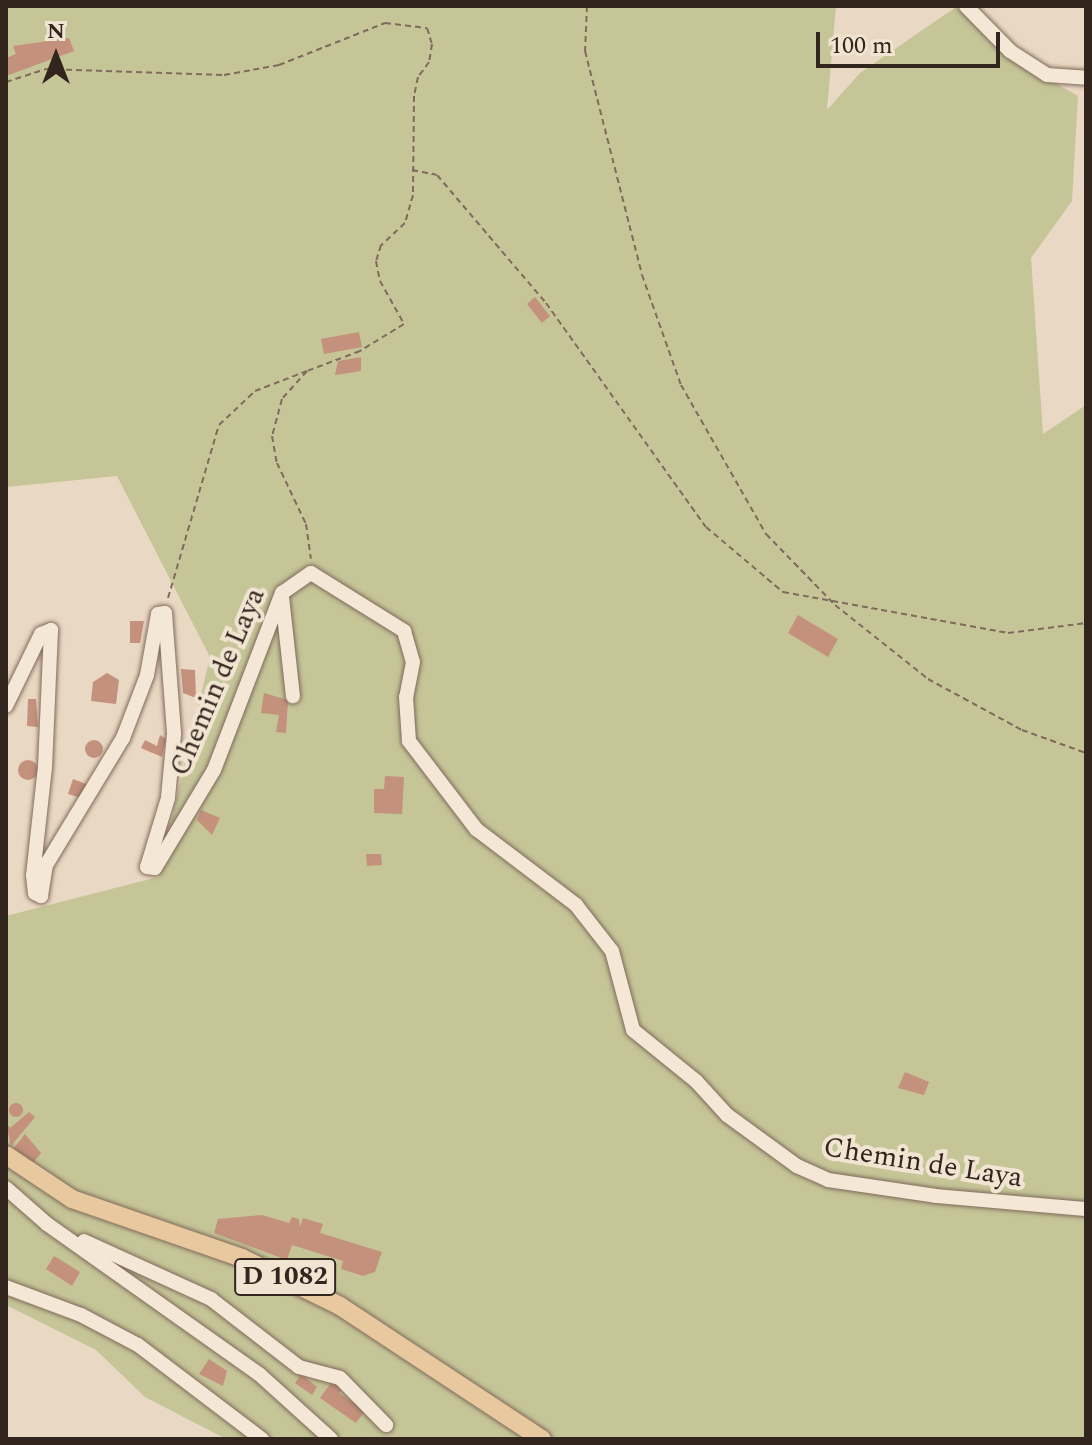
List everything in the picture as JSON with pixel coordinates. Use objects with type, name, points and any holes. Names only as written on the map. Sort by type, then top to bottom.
[{"type":"main road","name":"D 1082","points":[[6,1155],[89,1207],[242,1258],[306,1288],[400,1341],[542,1439]]},
{"type":"street","points":[[966,6],[1010,51],[1047,75],[1086,78]]},
{"type":"street","name":"Chemin de Laya","points":[[162,610],[174,734],[168,798],[149,871],[214,770],[282,593],[311,573],[404,631],[413,662],[406,697],[409,741],[476,829],[576,905],[612,951],[633,1030],[696,1081],[727,1115],[797,1166],[828,1180],[936,1196],[1086,1209]]},
{"type":"street","points":[[282,593],[293,696]]},
{"type":"street","points":[[6,706],[41,634],[51,630],[45,767],[33,875],[35,893],[41,896],[46,865],[123,738],[147,675],[162,610]]},
{"type":"street","points":[[6,1188],[57,1231],[259,1374],[331,1439]]},
{"type":"street","points":[[57,1231],[211,1299],[299,1367],[340,1378],[386,1425]]},
{"type":"street","points":[[6,1287],[81,1315],[138,1345],[262,1439]]},
{"type":"path","points":[[587,6],[585,51],[597,112],[642,275],[681,385],[766,534],[835,605],[928,679],[1022,730],[1086,753]]},
{"type":"path","points":[[6,82],[46,69],[224,75],[279,65],[385,23],[406,22],[427,28],[432,44],[414,96],[408,214],[381,245],[376,261],[380,281],[404,324],[360,351],[255,391],[219,425],[177,580],[162,610]]},
{"type":"path","points":[[412,170],[437,175],[546,303],[706,527],[783,592],[835,605],[1008,633],[1086,623]]},
{"type":"path","points":[[307,371],[282,399],[272,436],[277,463],[306,524],[311,573]]},
{"type":"green space","points":[[6,6],[836,6],[827,110],[860,73],[956,7],[1012,58],[1078,96],[1072,201],[1031,258],[1043,434],[1086,405],[1086,1439],[226,1439],[145,1397],[96,1350],[6,1305],[6,916],[158,877],[210,657],[117,476],[6,487]]},
{"type":"building","points":[[69,38],[74,51],[6,76],[6,58],[16,54],[13,46]]},
{"type":"building","points":[[535,297],[550,316],[542,323],[527,304]]},
{"type":"building","points":[[359,332],[362,347],[324,354],[321,339]]},
{"type":"building","points":[[361,357],[361,371],[335,375],[338,361]]},
{"type":"building","points":[[798,615],[838,639],[828,657],[788,633]]},
{"type":"building","points":[[130,621],[144,621],[140,643],[130,643]]},
{"type":"building","points":[[181,669],[195,670],[196,698],[183,693]]},
{"type":"building","points":[[107,673],[119,680],[116,704],[91,701],[93,682]]},
{"type":"building","points":[[264,693],[288,700],[286,733],[276,732],[279,715],[261,713]]},
{"type":"building","points":[[28,699],[36,699],[38,727],[27,726]]},
{"type":"building","points":[[160,735],[166,739],[162,757],[141,748],[145,740],[157,746]]},
{"type":"building","points":[[90,740],[98,740],[103,749],[101,756],[90,758],[85,753],[85,745]]},
{"type":"building","points":[[28,760],[35,763],[38,770],[35,777],[28,780],[21,777],[18,770],[21,763]]},
{"type":"building","points":[[385,776],[404,777],[402,814],[374,813],[374,789],[384,789]]},
{"type":"building","points":[[73,779],[89,785],[81,798],[68,794]]},
{"type":"building","points":[[201,810],[220,818],[212,835],[197,820]]},
{"type":"building","points":[[366,854],[381,854],[382,865],[367,866]]},
{"type":"building","points":[[905,1072],[929,1082],[924,1095],[898,1088]]},
{"type":"building","points":[[16,1103],[23,1110],[16,1117],[9,1110]]},
{"type":"building","points":[[29,1112],[35,1117],[11,1146],[6,1123],[10,1128]]},
{"type":"building","points":[[25,1134],[41,1153],[33,1163],[14,1148]]},
{"type":"building","points":[[262,1215],[289,1223],[292,1217],[299,1219],[300,1227],[303,1218],[323,1224],[320,1233],[382,1252],[375,1272],[363,1276],[341,1269],[343,1261],[292,1245],[287,1260],[214,1233],[218,1219]]},
{"type":"building","points":[[54,1256],[80,1272],[72,1286],[46,1269]]},
{"type":"building","points":[[209,1359],[227,1371],[223,1386],[199,1374]]},
{"type":"building","points":[[301,1374],[317,1387],[312,1395],[295,1383]]},
{"type":"building","points":[[333,1380],[343,1387],[339,1393],[365,1411],[356,1423],[320,1398]]}]
